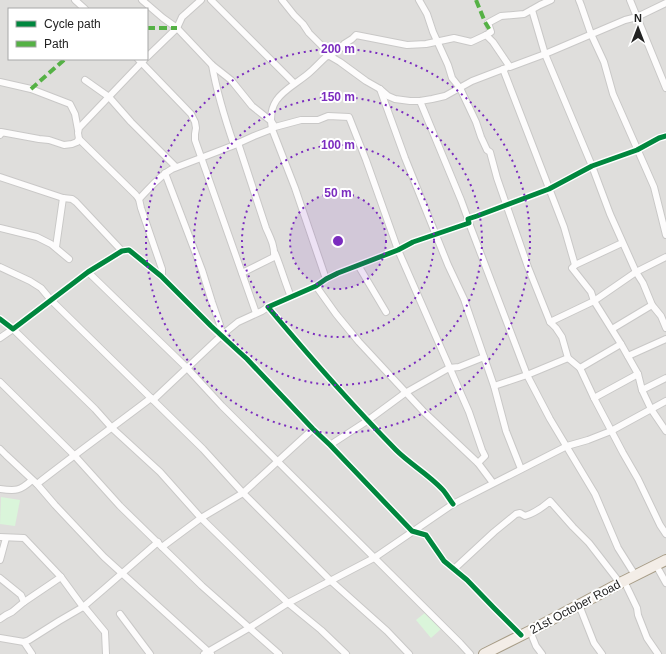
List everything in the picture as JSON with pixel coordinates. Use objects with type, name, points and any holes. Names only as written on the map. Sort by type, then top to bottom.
[{"type":"main road","name":"21st October Road","points":[[487,653],[666,560]]},
{"type":"street","points":[[76,0],[84,8]]},
{"type":"street","points":[[142,0],[177,28],[212,65],[231,80],[252,106],[275,127],[301,120],[318,120],[328,116],[349,117],[398,250],[469,412],[485,456],[478,463]]},
{"type":"street","points":[[148,54],[177,28],[182,17],[201,0]]},
{"type":"street","points":[[211,0],[294,84]]},
{"type":"street","points":[[282,0],[324,48],[328,55],[380,89],[388,96],[410,101],[420,101],[445,96],[483,77],[546,54],[625,20],[637,17],[666,3]]},
{"type":"street","points":[[418,0],[438,41],[452,78],[460,88],[476,122],[481,138],[490,152],[494,169],[528,267],[550,322],[562,337],[568,358],[580,368],[611,431],[638,479],[660,525],[666,534]]},
{"type":"street","points":[[326,278],[270,121],[273,106],[281,94],[328,55],[340,50],[344,44],[356,35],[407,45],[426,44],[454,38],[471,42],[486,36],[491,32],[488,23],[501,16],[524,14],[551,0]]},
{"type":"street","points":[[579,0],[591,34],[604,62],[613,94],[654,187],[666,235]]},
{"type":"street","points":[[630,0],[666,88]]},
{"type":"street","points":[[532,10],[546,54],[622,243],[643,283],[652,305],[661,316],[666,328]]},
{"type":"street","points":[[486,36],[493,42],[510,67]]},
{"type":"street","points":[[78,130],[78,128],[109,97],[142,60]]},
{"type":"street","points":[[144,60],[191,114],[195,122],[196,128],[194,134],[201,157],[256,313]]},
{"type":"street","points":[[212,65],[222,107],[291,297]]},
{"type":"street","points":[[503,70],[564,227],[575,265],[572,268],[591,292],[594,301],[638,374],[642,390],[650,409],[666,430]]},
{"type":"street","points":[[85,80],[109,97],[131,122],[176,167]]},
{"type":"street","points":[[0,82],[31,89],[70,104],[75,114],[79,139],[139,199],[162,269],[161,276]]},
{"type":"street","points":[[380,89],[405,158],[448,265],[464,299],[494,386],[506,431],[521,469]]},
{"type":"street","points":[[420,101],[461,200],[527,375],[550,420],[595,494],[618,548],[635,575]]},
{"type":"street","points":[[139,199],[156,180],[176,167],[272,129]]},
{"type":"street","points":[[0,133],[49,140],[64,145],[77,142],[79,139]]},
{"type":"street","points":[[0,489],[13,491],[23,488],[74,455],[152,399],[238,322],[316,286],[326,278],[398,250],[413,242],[436,235],[477,216],[549,188],[592,166],[637,150],[659,138],[666,136]]},
{"type":"street","points":[[165,173],[202,270],[222,335]]},
{"type":"street","points":[[0,177],[62,198],[72,199],[122,251]]},
{"type":"street","points":[[56,247],[62,198]]},
{"type":"street","points":[[0,228],[37,237],[56,247],[68,259]]},
{"type":"street","points":[[575,265],[622,243]]},
{"type":"street","points":[[0,338],[88,272],[122,251],[129,250],[161,276],[211,326],[247,359],[412,531],[426,535],[444,561],[467,580],[494,608],[526,633],[542,654]]},
{"type":"street","points":[[242,273],[274,257],[275,252]]},
{"type":"street","points":[[550,322],[594,301],[636,272],[666,257]]},
{"type":"street","points":[[358,265],[386,312]]},
{"type":"street","points":[[0,267],[30,281],[41,288],[51,300],[202,449],[243,493],[331,581],[387,631],[409,654]]},
{"type":"street","points":[[88,272],[187,368],[277,462],[456,638],[470,654]]},
{"type":"street","points":[[316,286],[359,342],[437,425],[478,463],[493,483]]},
{"type":"street","points":[[612,330],[652,305]]},
{"type":"street","points":[[268,307],[314,362],[367,420],[403,457],[431,479],[453,504]]},
{"type":"street","points":[[0,319],[13,328],[95,409],[112,428],[160,472],[201,518],[288,603],[322,630],[346,654]]},
{"type":"street","points":[[628,356],[666,339]]},
{"type":"street","points":[[580,368],[621,344]]},
{"type":"street","points":[[330,445],[406,393],[449,368],[459,368],[484,357]]},
{"type":"street","points":[[494,386],[527,375],[568,358]]},
{"type":"street","points":[[594,398],[638,374]]},
{"type":"street","points":[[642,390],[666,378]]},
{"type":"street","points":[[0,382],[74,455],[120,506],[202,586],[279,654]]},
{"type":"street","points":[[0,449],[34,482],[99,551],[208,653],[288,603],[374,558],[453,504],[567,446],[611,431],[666,401]]},
{"type":"street","points":[[0,638],[24,642],[83,607],[122,573],[160,544],[243,493],[313,429]]},
{"type":"street","points":[[454,569],[516,514],[520,513],[525,516],[534,513],[550,501],[573,527],[590,543],[622,582],[637,608],[638,615],[647,638],[658,654]]},
{"type":"street","points":[[0,560],[3,537],[24,538],[61,577],[83,607],[105,632],[106,654]]},
{"type":"street","points":[[656,565],[666,583]]},
{"type":"street","points":[[0,619],[61,577]]},
{"type":"street","points":[[0,578],[21,595],[24,602]]},
{"type":"street","points":[[579,605],[594,643],[602,654]]},
{"type":"street","points":[[120,614],[150,654]]},
{"type":"street","points":[[24,642],[32,654]]},
{"type":"shaded area","points":[[0,0],[666,0],[666,654],[0,654]]},
{"type":"green space","points":[[1,497],[20,500],[15,526],[0,524]]},
{"type":"green space","points":[[426,612],[441,629],[431,638],[416,620]]},
{"type":"marked path","points":[[476,0],[491,32]]},
{"type":"marked path","points":[[148,28],[177,28]]},
{"type":"marked path","points":[[31,89],[64,60]]},
{"type":"cycle path","points":[[453,504],[437,484],[401,455],[363,415],[268,307],[316,286],[338,273],[398,250],[413,242],[469,223],[468,219],[549,189],[592,166],[637,150],[659,138],[666,136]]},
{"type":"cycle path","points":[[0,319],[13,329],[88,272],[122,251],[129,250],[161,276],[211,326],[247,359],[412,531],[426,535],[444,561],[467,580],[521,635]]}]
